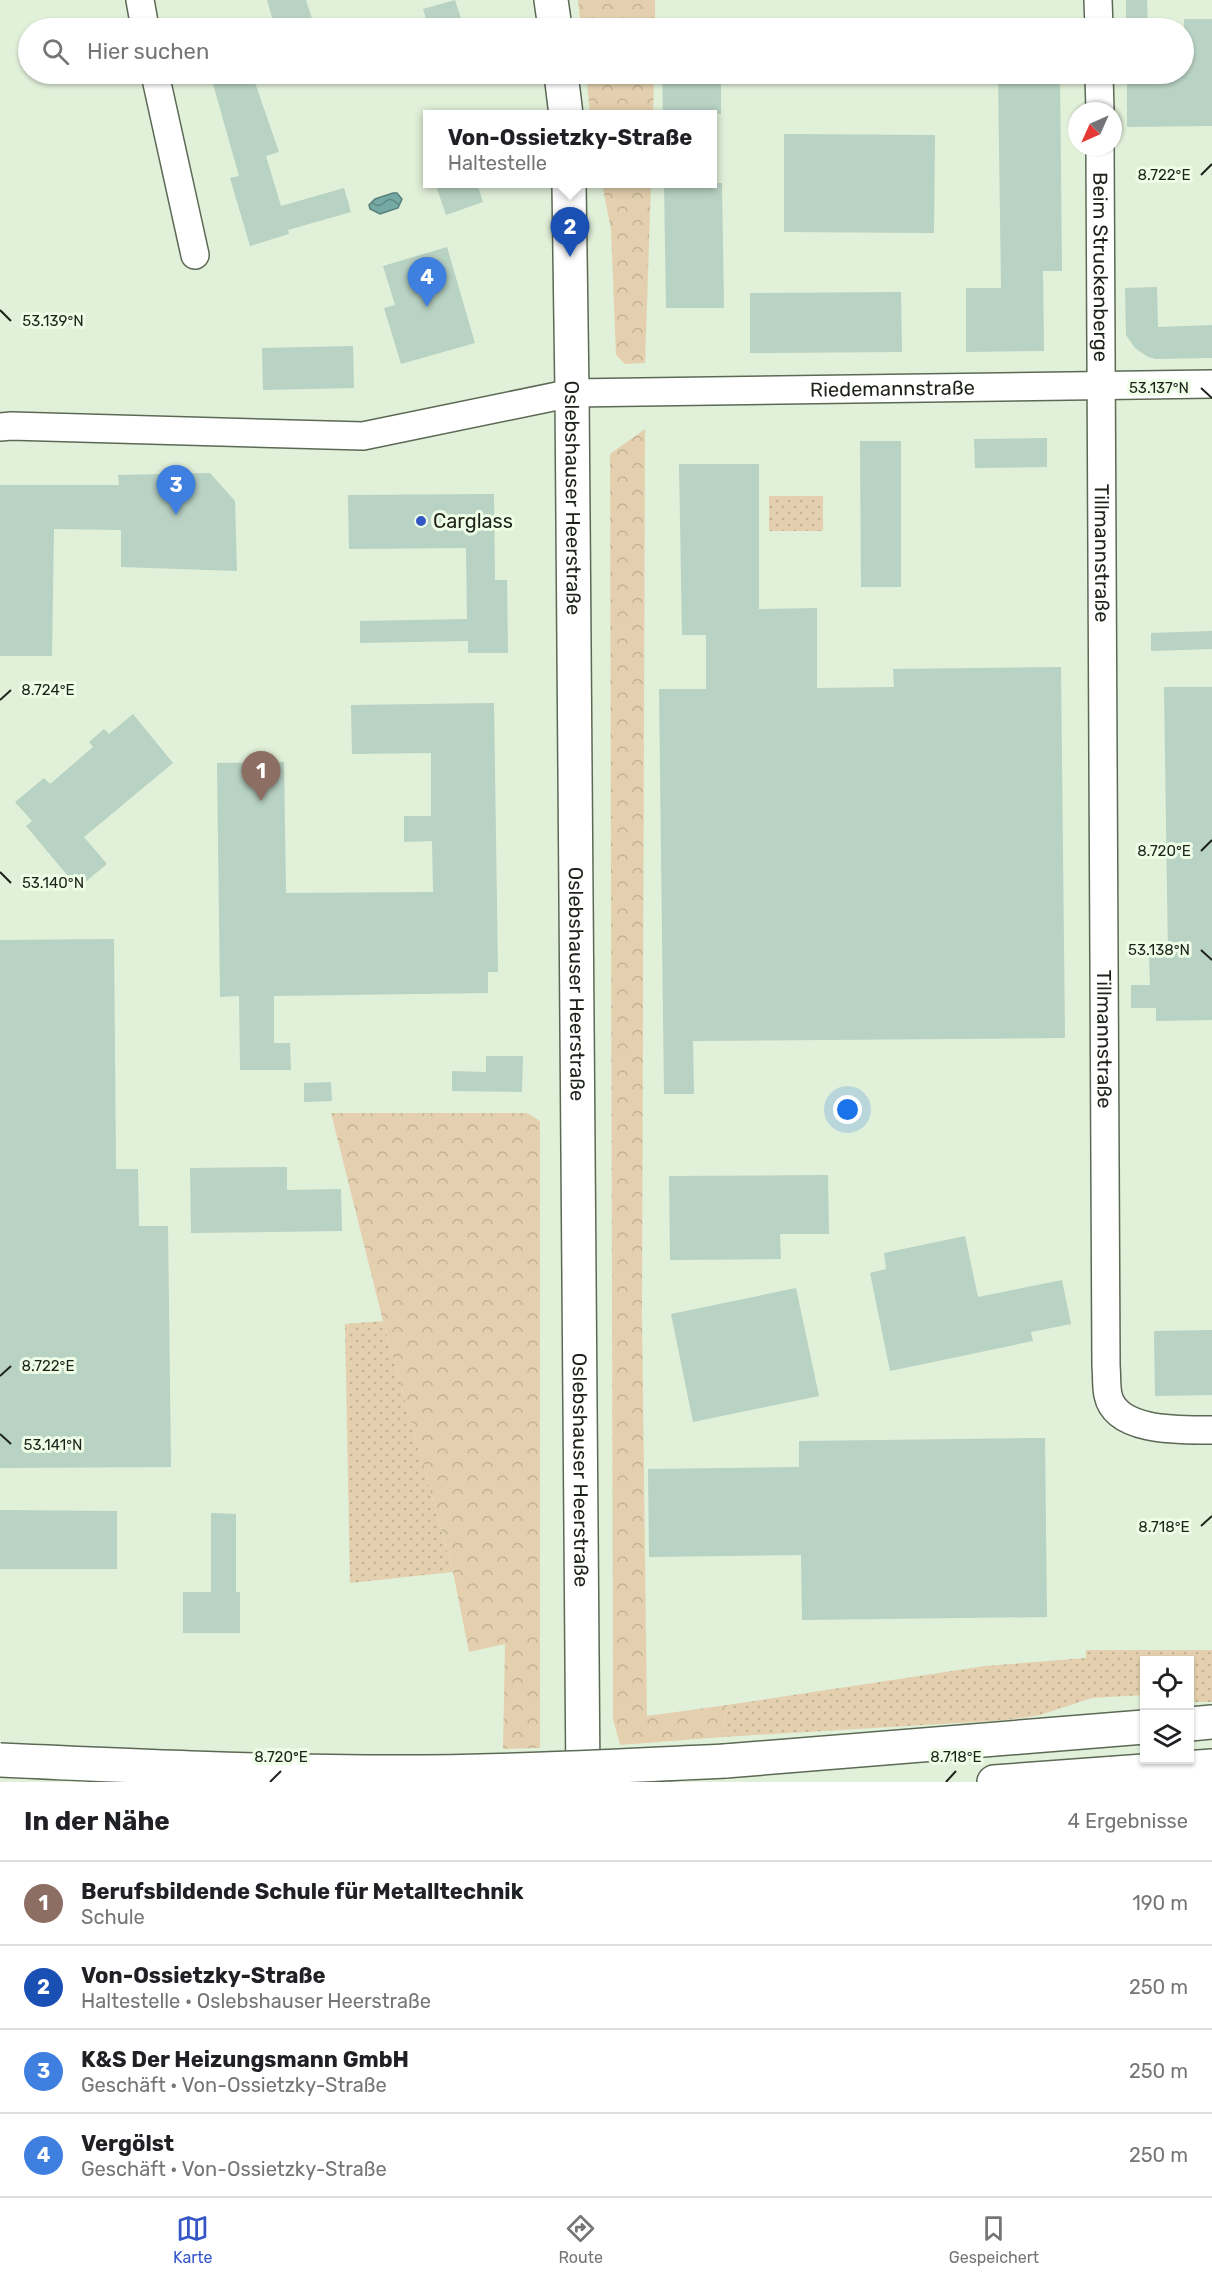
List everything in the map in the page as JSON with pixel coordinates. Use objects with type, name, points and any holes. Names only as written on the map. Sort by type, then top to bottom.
[{"type":"main road","points":[[551,0],[554,18]]},
{"type":"main road","points":[[562,84],[566,110]]},
{"type":"main road","name":"Oslebshauser Heerstraße","points":[[568,188],[572,393],[583,1782]]},
{"type":"main road","points":[[1194,1724],[1212,1722]]},
{"type":"main road","points":[[0,1760],[201,1769],[398,1772],[534,1770],[725,1761],[1140,1727]]},
{"type":"main road","points":[[994,1782],[1212,1766]]},
{"type":"street","points":[[140,0],[143,18]]},
{"type":"street","points":[[1098,0],[1099,18]]},
{"type":"street","points":[[157,84],[195,255]]},
{"type":"street","points":[[1099,84],[1100,102]]},
{"type":"street","name":"Beim Struckenberge","points":[[1100,156],[1103,387]]},
{"type":"street","name":"Riedemannstraße","points":[[0,427],[363,436],[572,393],[1212,384]]},
{"type":"street","name":"Tillmannstraße","points":[[1103,387],[1106,1366],[1108,1397],[1121,1415],[1145,1426],[1176,1430],[1212,1430]]},
{"type":"green space","points":[[578,0],[655,0],[655,18],[580,18]]},
{"type":"green space","points":[[587,84],[654,84],[653,110],[590,110]]},
{"type":"green space","points":[[603,188],[651,188],[645,363],[625,364],[616,355],[611,229]]},
{"type":"green space","points":[[645,429],[642,1314],[647,1716],[727,1705],[723,1737],[620,1745],[613,1719],[610,454]]},
{"type":"green space","points":[[769,496],[823,496],[823,531],[769,531]]},
{"type":"green space","points":[[331,1113],[527,1113],[540,1121],[540,1748],[503,1749],[505,1644],[469,1652],[453,1572],[383,1321]]},
{"type":"green space","points":[[383,1321],[453,1572],[350,1583],[345,1324]]},
{"type":"green space","points":[[1086,1650],[1212,1650],[1212,1702],[1194,1702],[1194,1656],[1140,1656],[1140,1695],[1092,1698],[1040,1715],[1007,1720],[723,1737],[727,1705],[985,1666],[1086,1658]]},
{"type":"water","points":[[397,193],[402,199],[398,208],[380,214],[370,209],[369,205],[375,199]]},
{"type":"building","points":[[267,0],[306,0],[312,18],[272,18]]},
{"type":"building","points":[[455,0],[461,18],[426,18],[423,9]]},
{"type":"building","points":[[1126,0],[1147,0],[1148,18],[1126,18]]},
{"type":"building","points":[[1194,19],[1212,19],[1212,126],[1127,127],[1127,84],[1194,84]]},
{"type":"building","points":[[213,84],[255,84],[279,152],[266,156],[281,206],[344,188],[351,212],[288,230],[289,234],[250,246],[230,178],[239,176]]},
{"type":"building","points":[[662,84],[721,84],[721,114],[717,114],[717,110],[663,110]]},
{"type":"building","points":[[998,84],[1060,84],[1062,271],[1043,271],[1044,351],[966,352],[966,288],[1001,288]]},
{"type":"building","points":[[784,134],[935,135],[934,233],[784,232]]},
{"type":"building","points":[[717,183],[722,183],[724,308],[666,308],[664,188],[717,188]]},
{"type":"building","points":[[437,188],[479,188],[483,202],[446,215]]},
{"type":"building","points":[[447,247],[475,343],[401,364],[384,308],[395,305],[383,266]]},
{"type":"building","points":[[1157,287],[1158,327],[1212,325],[1212,358],[1156,359],[1148,357],[1135,348],[1126,335],[1125,288]]},
{"type":"building","points":[[901,292],[902,352],[750,353],[750,293]]},
{"type":"building","points":[[353,346],[354,388],[263,390],[262,348]]},
{"type":"building","points":[[1047,438],[1047,467],[975,468],[974,439]]},
{"type":"building","points":[[860,441],[901,441],[901,587],[861,587]]},
{"type":"building","points":[[679,464],[759,464],[759,609],[817,608],[817,688],[894,687],[893,669],[1061,667],[1065,1038],[693,1041],[694,1094],[664,1094],[659,689],[706,689],[706,635],[682,635]]},
{"type":"building","points":[[210,473],[235,501],[237,571],[121,567],[121,530],[54,529],[52,656],[0,656],[0,485],[119,485],[118,475]]},
{"type":"building","points":[[494,494],[495,580],[507,580],[508,653],[468,653],[468,641],[360,643],[360,621],[467,619],[466,548],[349,549],[348,495]]},
{"type":"building","points":[[1212,631],[1212,649],[1151,651],[1151,633]]},
{"type":"building","points":[[1164,687],[1212,687],[1212,1020],[1156,1021],[1156,1008],[1131,1008],[1131,985],[1150,985],[1149,957],[1168,957]]},
{"type":"building","points":[[494,703],[498,972],[488,972],[488,993],[274,996],[274,1043],[290,1043],[291,1070],[240,1070],[239,996],[220,997],[217,763],[284,762],[286,893],[433,892],[432,841],[404,842],[404,816],[431,816],[431,753],[352,754],[351,705]]},
{"type":"building","points":[[133,714],[173,763],[84,837],[107,864],[78,888],[26,826],[32,821],[15,802],[44,778],[50,784],[93,747],[89,742],[104,729],[109,734]]},
{"type":"building","points":[[114,939],[116,1169],[138,1169],[139,1226],[168,1226],[171,1467],[0,1468],[0,940]]},
{"type":"building","points":[[486,1056],[523,1056],[522,1092],[452,1091],[452,1071],[486,1072]]},
{"type":"building","points":[[331,1082],[332,1101],[304,1102],[304,1083]]},
{"type":"building","points":[[287,1167],[287,1190],[341,1189],[342,1231],[191,1233],[190,1168]]},
{"type":"building","points":[[828,1175],[829,1234],[780,1234],[781,1259],[670,1260],[669,1176]]},
{"type":"building","points":[[965,1236],[978,1297],[1062,1280],[1071,1324],[1031,1332],[1033,1341],[890,1371],[870,1273],[886,1269],[884,1253]]},
{"type":"building","points":[[796,1288],[819,1396],[693,1422],[671,1314]]},
{"type":"building","points":[[1212,1330],[1212,1395],[1155,1396],[1154,1331]]},
{"type":"building","points":[[1045,1438],[1047,1617],[802,1620],[801,1555],[649,1557],[648,1469],[799,1467],[799,1441]]},
{"type":"building","points":[[0,1510],[117,1511],[117,1569],[0,1569]]},
{"type":"building","points":[[211,1513],[236,1514],[236,1592],[240,1592],[240,1633],[183,1633],[183,1592],[211,1592]]},
{"type":"place","name":"Von-Ossietzky-Straße","points":[[570,257]]},
{"type":"place","name":"Vergölst","points":[[427,307]]},
{"type":"place","name":"K&S Der Heizungsmann GmbH","points":[[176,515]]},
{"type":"place","name":"Carglass","points":[[421,521]]},
{"type":"place","name":"Berufsbildende Schule für Metalltechnik","points":[[261,801]]}]
